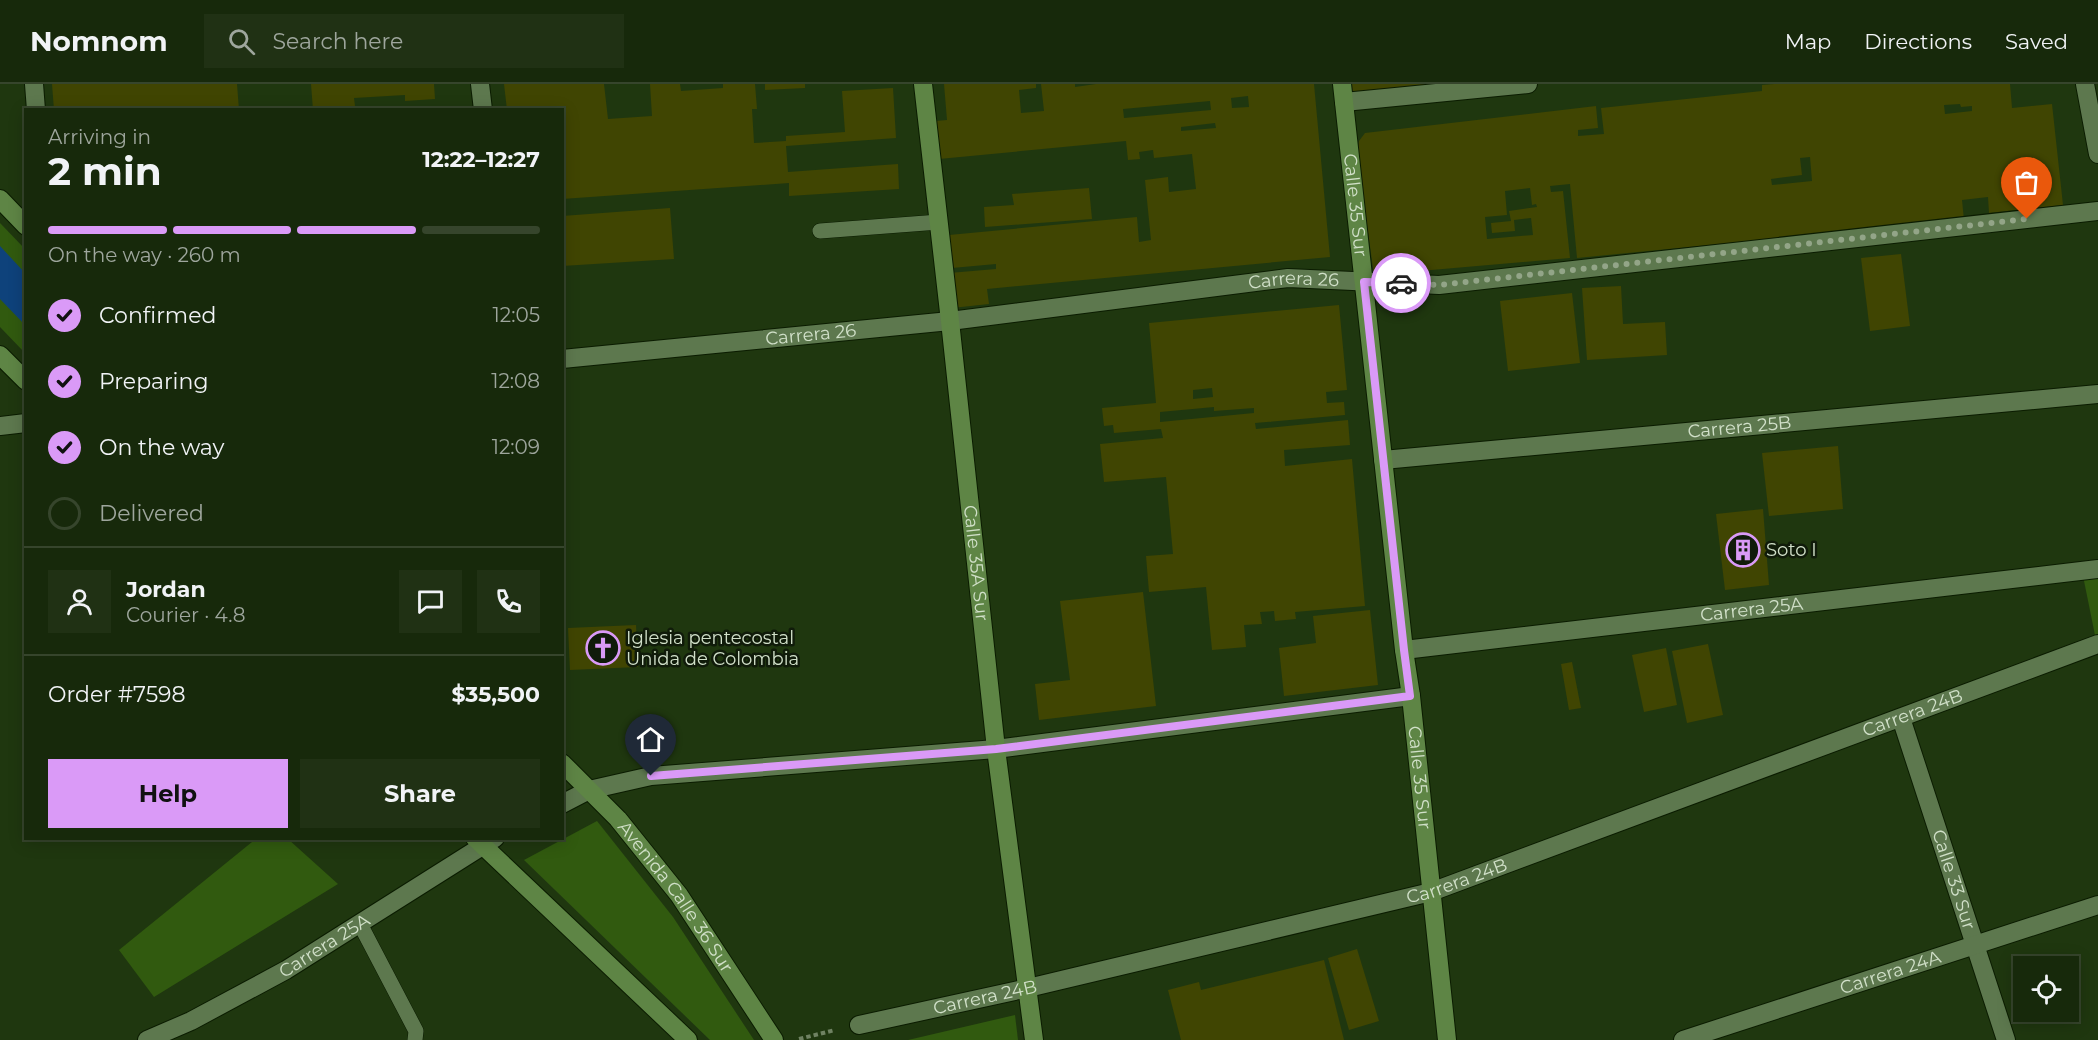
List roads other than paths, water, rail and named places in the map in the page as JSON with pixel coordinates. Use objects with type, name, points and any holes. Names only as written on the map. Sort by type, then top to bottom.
[{"type":"street","points":[[34,84],[36,108]]},
{"type":"street","points":[[480,84],[483,108]]},
{"type":"street","name":"Calle 35A Sur","points":[[923,84],[996,749],[1034,1040]]},
{"type":"street","points":[[1343,93],[1528,84]]},
{"type":"street","points":[[2085,84],[2095,121],[2098,153]]},
{"type":"street","name":"Calle 35 Sur","points":[[1343,93],[1447,1040]]},
{"type":"street","points":[[0,200],[24,223]]},
{"type":"street","name":"Carrera 26","points":[[564,359],[950,321],[1288,278],[1439,285],[2098,211]]},
{"type":"street","points":[[0,355],[24,379]]},
{"type":"street","name":"Carrera 25B","points":[[1383,460],[2098,394]]},
{"type":"street","points":[[0,426],[24,423]]},
{"type":"street","name":"Carrera 25A","points":[[1404,650],[2098,569]]},
{"type":"street","name":"Carrera 24B","points":[[859,1025],[1028,988],[1431,892],[2098,645]]},
{"type":"street","points":[[564,803],[589,790],[651,776],[996,749],[1410,696]]},
{"type":"street","name":"Calle 33 Sur","points":[[1901,718],[2006,1040]]},
{"type":"street","name":"Avenida Calle 36 Sur","points":[[564,765],[618,819],[679,895],[774,1040]]},
{"type":"street","points":[[484,841],[688,1040]]},
{"type":"street","name":"Carrera 25A","points":[[147,1040],[191,1021],[277,975],[360,924],[484,841]]},
{"type":"street","name":"Carrera 24A","points":[[1683,1040],[2098,905]]},
{"type":"lane","points":[[820,231],[939,222]]},
{"type":"lane","points":[[360,924],[416,1031],[415,1040]]},
{"type":"water","points":[[0,246],[24,272],[24,324],[0,299]]},
{"type":"place","name":"Soto I","points":[[1743,550]]},
{"type":"place","name":"Iglesia pentecostal Unida de Colombia","points":[[603,648]]}]
